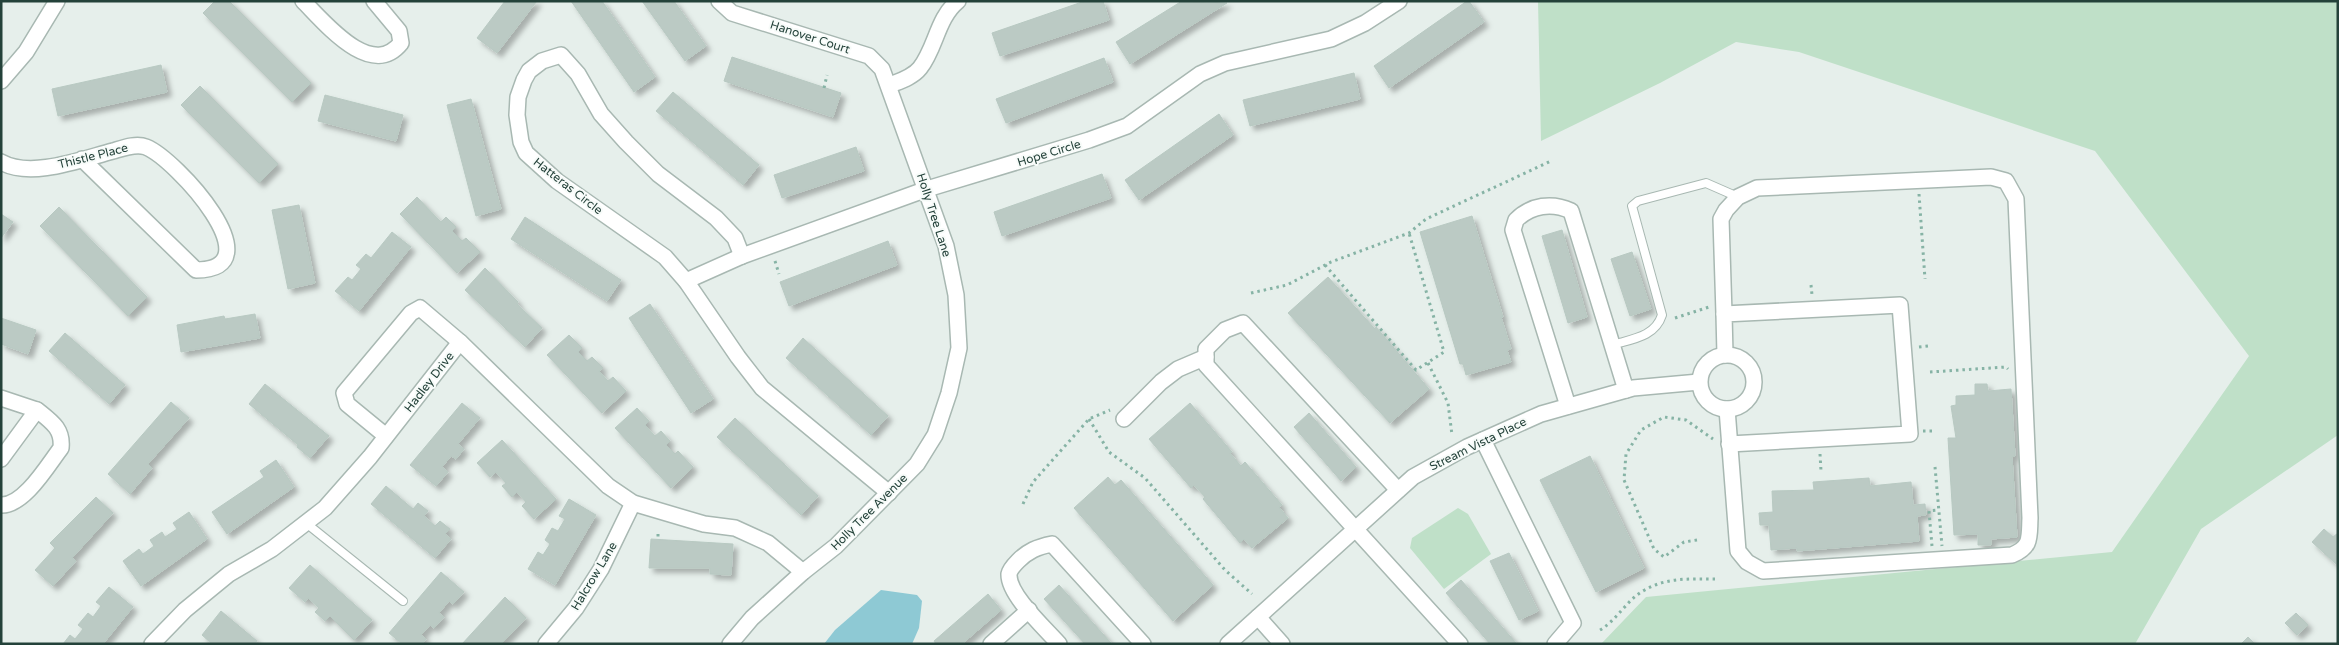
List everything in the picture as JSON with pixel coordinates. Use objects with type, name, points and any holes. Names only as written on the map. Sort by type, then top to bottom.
[{"type":"street","points":[[1,81],[26,52],[48,20],[57,1]]},
{"type":"street","points":[[303,1],[346,42],[370,56],[389,53],[401,43],[399,31],[374,1]]},
{"type":"street","name":"Hanover Court","points":[[719,1],[732,13],[869,56],[882,69],[890,86]]},
{"type":"street","points":[[890,86],[906,79],[919,69],[951,6],[958,1]]},
{"type":"street","name":"Hope Circle","points":[[686,280],[742,256],[927,189],[1089,140],[1127,126],[1200,74],[1225,63],[1331,39],[1365,23],[1399,1]]},
{"type":"street","name":"Hatteras Circle","points":[[742,256],[735,238],[716,218],[658,174],[626,142],[601,114],[578,74],[561,56],[542,62],[526,76],[518,97],[517,115],[521,142],[526,153],[557,181],[665,257],[686,280],[738,357],[762,388],[889,493]]},
{"type":"street","name":"Holly Tree Lane","points":[[890,86],[946,246],[956,296],[959,348]]},
{"type":"street","name":"Thistle Place","points":[[1,162],[15,168],[56,166],[82,159],[135,146],[145,146],[158,154],[207,202],[221,225],[226,244],[225,258],[209,270],[196,270],[82,159]]},
{"type":"street","points":[[1725,355],[1721,219],[1726,210],[1738,197],[1756,188],[1990,177],[2006,180],[2012,189],[2016,199],[2030,518],[2027,546],[2022,550],[2012,555],[1943,554],[1763,571],[1747,562],[1738,551],[1722,442],[1727,409]]},
{"type":"street","points":[[1568,406],[1514,230],[1516,220],[1523,213],[1544,206],[1558,205],[1571,211],[1626,390]]},
{"type":"street","points":[[1722,442],[1910,434],[1900,305],[1724,314]]},
{"type":"street","points":[[386,436],[347,404],[344,393],[411,313],[420,308],[460,342]]},
{"type":"street","points":[[1398,490],[1243,323],[1225,330],[1206,349],[1206,365],[1460,644]]},
{"type":"street","name":"Hadley Drive","points":[[152,644],[185,610],[229,574],[272,549],[326,508],[460,342],[571,452],[608,486],[633,503],[704,524],[735,528],[768,543],[803,572]]},
{"type":"street","name":"Holly Tree Avenue","points":[[730,644],[752,618],[803,572],[836,546],[917,464],[935,435],[949,393],[959,348]]},
{"type":"street","points":[[1725,355],[1741,359],[1752,372],[1754,381],[1753,390],[1743,404],[1727,409],[1708,402],[1699,382],[1701,374],[1710,361],[1725,355]]},
{"type":"street","points":[[1124,420],[1161,382],[1178,369],[1206,358]]},
{"type":"street","name":"Stream Vista Place","points":[[1228,644],[1413,477],[1483,440],[1541,414],[1626,390],[1699,382]]},
{"type":"street","points":[[1,398],[38,410],[57,426],[62,438],[61,448],[19,500],[8,505],[1,505]]},
{"type":"street","points":[[1,459],[38,410]]},
{"type":"street","points":[[1483,440],[1573,623],[1555,644]]},
{"type":"street","name":"Halcrow Lane","points":[[546,644],[576,608],[591,584],[633,503]]},
{"type":"street","points":[[1059,644],[1018,598],[1010,584],[1011,568],[1030,550],[1052,544],[1143,644]]},
{"type":"street","points":[[991,644],[1029,610]]},
{"type":"street","points":[[1258,617],[1282,644]]},
{"type":"lane","points":[[1612,346],[1649,334],[1659,325],[1662,315],[1632,206],[1638,201],[1706,183],[1738,197]]},
{"type":"lane","points":[[306,523],[403,601]]},
{"type":"path","points":[[824,88],[827,75]]},
{"type":"path","points":[[1251,293],[1287,285],[1325,266],[1409,233],[1426,219],[1551,162]]},
{"type":"path","points":[[1918,180],[1925,279]]},
{"type":"path","points":[[1325,266],[1416,370],[1444,352],[1409,233]]},
{"type":"path","points":[[777,266],[779,274]]},
{"type":"path","points":[[1675,318],[1709,307]]},
{"type":"path","points":[[1428,362],[1448,403],[1452,435]]},
{"type":"path","points":[[1930,372],[2006,366],[2012,374],[2024,373]]},
{"type":"path","points":[[1023,504],[1033,482],[1089,419],[1110,410]]},
{"type":"path","points":[[1698,540],[1684,542],[1664,557],[1654,549],[1624,480],[1626,454],[1641,430],[1664,417],[1686,420],[1722,442]]},
{"type":"path","points":[[1089,419],[1109,452],[1145,478],[1225,570],[1252,594]]},
{"type":"path","points":[[1935,467],[1939,510],[1943,554],[1932,549],[1930,511],[1939,510]]},
{"type":"path","points":[[658,534],[658,540]]},
{"type":"path","points":[[1600,630],[1610,624],[1642,591],[1672,580],[1715,580]]},
{"type":"green space","points":[[1538,1],[2338,1],[2338,435],[2201,529],[2135,644],[1601,644],[1646,597],[2112,552],[2249,356],[2095,151],[1799,52],[1736,42],[1660,83],[1541,141]]},
{"type":"green space","points":[[1458,508],[1468,514],[1491,554],[1444,589],[1410,548],[1412,538]]},
{"type":"water","points":[[881,590],[917,595],[922,601],[919,628],[912,644],[824,644],[835,630]]},
{"type":"building","points":[[215,1],[229,1],[311,83],[292,102],[203,13]]},
{"type":"building","points":[[505,1],[537,1],[497,53],[477,38]]},
{"type":"building","points":[[571,1],[602,1],[655,77],[634,92]]},
{"type":"building","points":[[642,1],[674,1],[706,46],[685,61]]},
{"type":"building","points":[[1085,1],[1103,1],[1109,20],[1000,56],[992,33]]},
{"type":"building","points":[[1182,1],[1227,3],[1130,64],[1116,42]]},
{"type":"building","points":[[1469,1],[1484,22],[1389,88],[1374,66]]},
{"type":"building","points":[[732,57],[841,93],[833,117],[724,81]]},
{"type":"building","points":[[1104,58],[1113,82],[1006,123],[996,99]]},
{"type":"building","points":[[161,65],[167,92],[58,116],[52,89]]},
{"type":"building","points":[[1354,73],[1360,99],[1250,126],[1243,100]]},
{"type":"building","points":[[200,86],[278,164],[259,183],[181,105]]},
{"type":"building","points":[[673,92],[759,165],[743,185],[656,111]]},
{"type":"building","points":[[325,95],[403,115],[396,141],[318,121]]},
{"type":"building","points":[[471,99],[501,209],[476,216],[447,105]]},
{"type":"building","points":[[1219,114],[1233,135],[1139,200],[1125,180]]},
{"type":"building","points":[[856,147],[864,171],[782,198],[774,175]]},
{"type":"building","points":[[1102,174],[1111,198],[1002,236],[994,212]]},
{"type":"building","points":[[417,197],[441,222],[446,217],[456,227],[452,231],[462,241],[466,238],[480,252],[457,273],[400,214]]},
{"type":"building","points":[[299,205],[315,283],[288,289],[272,210]]},
{"type":"building","points":[[59,207],[147,297],[128,316],[40,226]]},
{"type":"building","points":[[1,214],[13,222],[1,238]]},
{"type":"building","points":[[1472,216],[1503,317],[1501,317],[1511,349],[1507,350],[1511,362],[1466,375],[1463,364],[1460,364],[1420,232]]},
{"type":"building","points":[[525,217],[621,280],[607,301],[511,239]]},
{"type":"building","points":[[1562,230],[1587,317],[1568,323],[1542,236]]},
{"type":"building","points":[[392,232],[411,247],[359,311],[335,291],[348,277],[352,280],[361,269],[356,265],[366,254],[371,258]]},
{"type":"building","points":[[888,241],[897,265],[789,306],[780,282]]},
{"type":"building","points":[[1632,252],[1651,309],[1630,316],[1611,259]]},
{"type":"building","points":[[485,268],[518,302],[517,304],[542,328],[525,347],[465,290]]},
{"type":"building","points":[[1328,277],[1375,329],[1376,327],[1429,389],[1390,423],[1288,313]]},
{"type":"building","points":[[650,304],[713,399],[691,413],[629,318]]},
{"type":"building","points":[[255,314],[260,338],[181,352],[177,325],[224,316],[225,319]]},
{"type":"building","points":[[1,318],[36,330],[28,354],[1,344]]},
{"type":"building","points":[[65,333],[125,385],[109,404],[49,351]]},
{"type":"building","points":[[569,335],[582,348],[578,352],[587,361],[592,357],[603,368],[599,371],[608,381],[613,377],[626,391],[602,413],[547,355]]},
{"type":"building","points":[[803,338],[888,416],[871,435],[786,358]]},
{"type":"building","points":[[265,384],[329,436],[310,458],[297,447],[298,445],[249,404]]},
{"type":"building","points":[[1975,384],[1987,384],[1988,391],[2011,389],[2015,456],[2012,457],[2017,537],[1991,539],[1991,545],[1978,545],[1978,534],[1954,535],[1948,438],[1956,438],[1951,406],[1956,405],[1956,396],[1975,395]]},
{"type":"building","points":[[171,402],[189,418],[148,464],[152,468],[130,494],[108,474]]},
{"type":"building","points":[[462,403],[480,418],[458,444],[464,449],[456,459],[451,456],[442,467],[448,472],[436,486],[410,465]]},
{"type":"building","points":[[1190,403],[1232,452],[1230,453],[1241,466],[1245,462],[1282,505],[1279,507],[1288,518],[1252,548],[1244,539],[1240,543],[1203,499],[1205,497],[1194,485],[1191,488],[1149,439]]},
{"type":"building","points":[[637,408],[649,421],[645,425],[655,436],[661,431],[670,441],[666,445],[675,454],[678,451],[693,467],[671,488],[615,428]]},
{"type":"building","points":[[1309,413],[1356,467],[1341,481],[1294,427]]},
{"type":"building","points":[[735,418],[818,496],[801,515],[717,437]]},
{"type":"building","points":[[502,440],[556,499],[534,519],[522,506],[526,502],[517,492],[512,497],[502,486],[506,483],[496,472],[490,477],[477,463]]},
{"type":"building","points":[[1590,456],[1644,568],[1596,592],[1540,480]]},
{"type":"building","points":[[276,460],[294,487],[227,534],[212,512],[264,477],[260,471]]},
{"type":"building","points":[[1108,477],[1115,485],[1121,480],[1213,585],[1173,621],[1074,508]]},
{"type":"building","points":[[1869,478],[1870,486],[1911,482],[1913,505],[1925,504],[1926,515],[1917,516],[1919,541],[1797,551],[1797,548],[1771,550],[1769,525],[1760,525],[1759,513],[1773,512],[1772,491],[1814,490],[1813,482]]},
{"type":"building","points":[[386,486],[413,509],[418,503],[428,511],[424,516],[435,526],[440,521],[450,529],[445,534],[451,539],[435,558],[371,504]]},
{"type":"building","points":[[96,497],[113,513],[72,558],[76,561],[53,586],[35,570],[55,548],[50,543]]},
{"type":"building","points":[[569,499],[596,515],[555,585],[528,569],[538,552],[543,555],[550,544],[545,540],[552,528],[558,531],[565,519],[559,516]]},
{"type":"building","points":[[189,512],[207,539],[141,586],[123,561],[139,549],[143,554],[154,546],[150,540],[162,532],[165,537],[177,529],[173,523]]},
{"type":"building","points":[[2324,529],[2333,537],[2338,533],[2336,564],[2312,542]]},
{"type":"building","points":[[651,539],[733,544],[731,575],[710,574],[710,568],[649,568]]},
{"type":"building","points":[[1509,553],[1538,611],[1519,620],[1490,561]]},
{"type":"building","points":[[310,565],[372,620],[354,640],[330,616],[325,621],[315,612],[319,608],[308,598],[305,602],[289,588]]},
{"type":"building","points":[[441,572],[464,592],[453,604],[449,601],[439,613],[444,617],[434,628],[430,625],[421,635],[426,639],[422,644],[402,644],[389,633]]},
{"type":"building","points":[[1461,580],[1517,644],[1490,644],[1446,593]]},
{"type":"building","points":[[1059,585],[1112,644],[1085,644],[1044,599]]},
{"type":"building","points":[[109,587],[133,607],[103,644],[63,644],[70,635],[75,639],[83,629],[78,625],[88,613],[93,617],[101,606],[96,602]]},
{"type":"building","points":[[988,594],[1001,610],[962,644],[936,644],[934,641]]},
{"type":"building","points":[[505,597],[526,618],[501,644],[462,644]]},
{"type":"building","points":[[221,611],[257,641],[255,644],[212,644],[202,635]]},
{"type":"building","points":[[2296,613],[2308,625],[2297,635],[2285,623]]},
{"type":"building","points":[[2248,637],[2255,644],[2241,644]]}]
